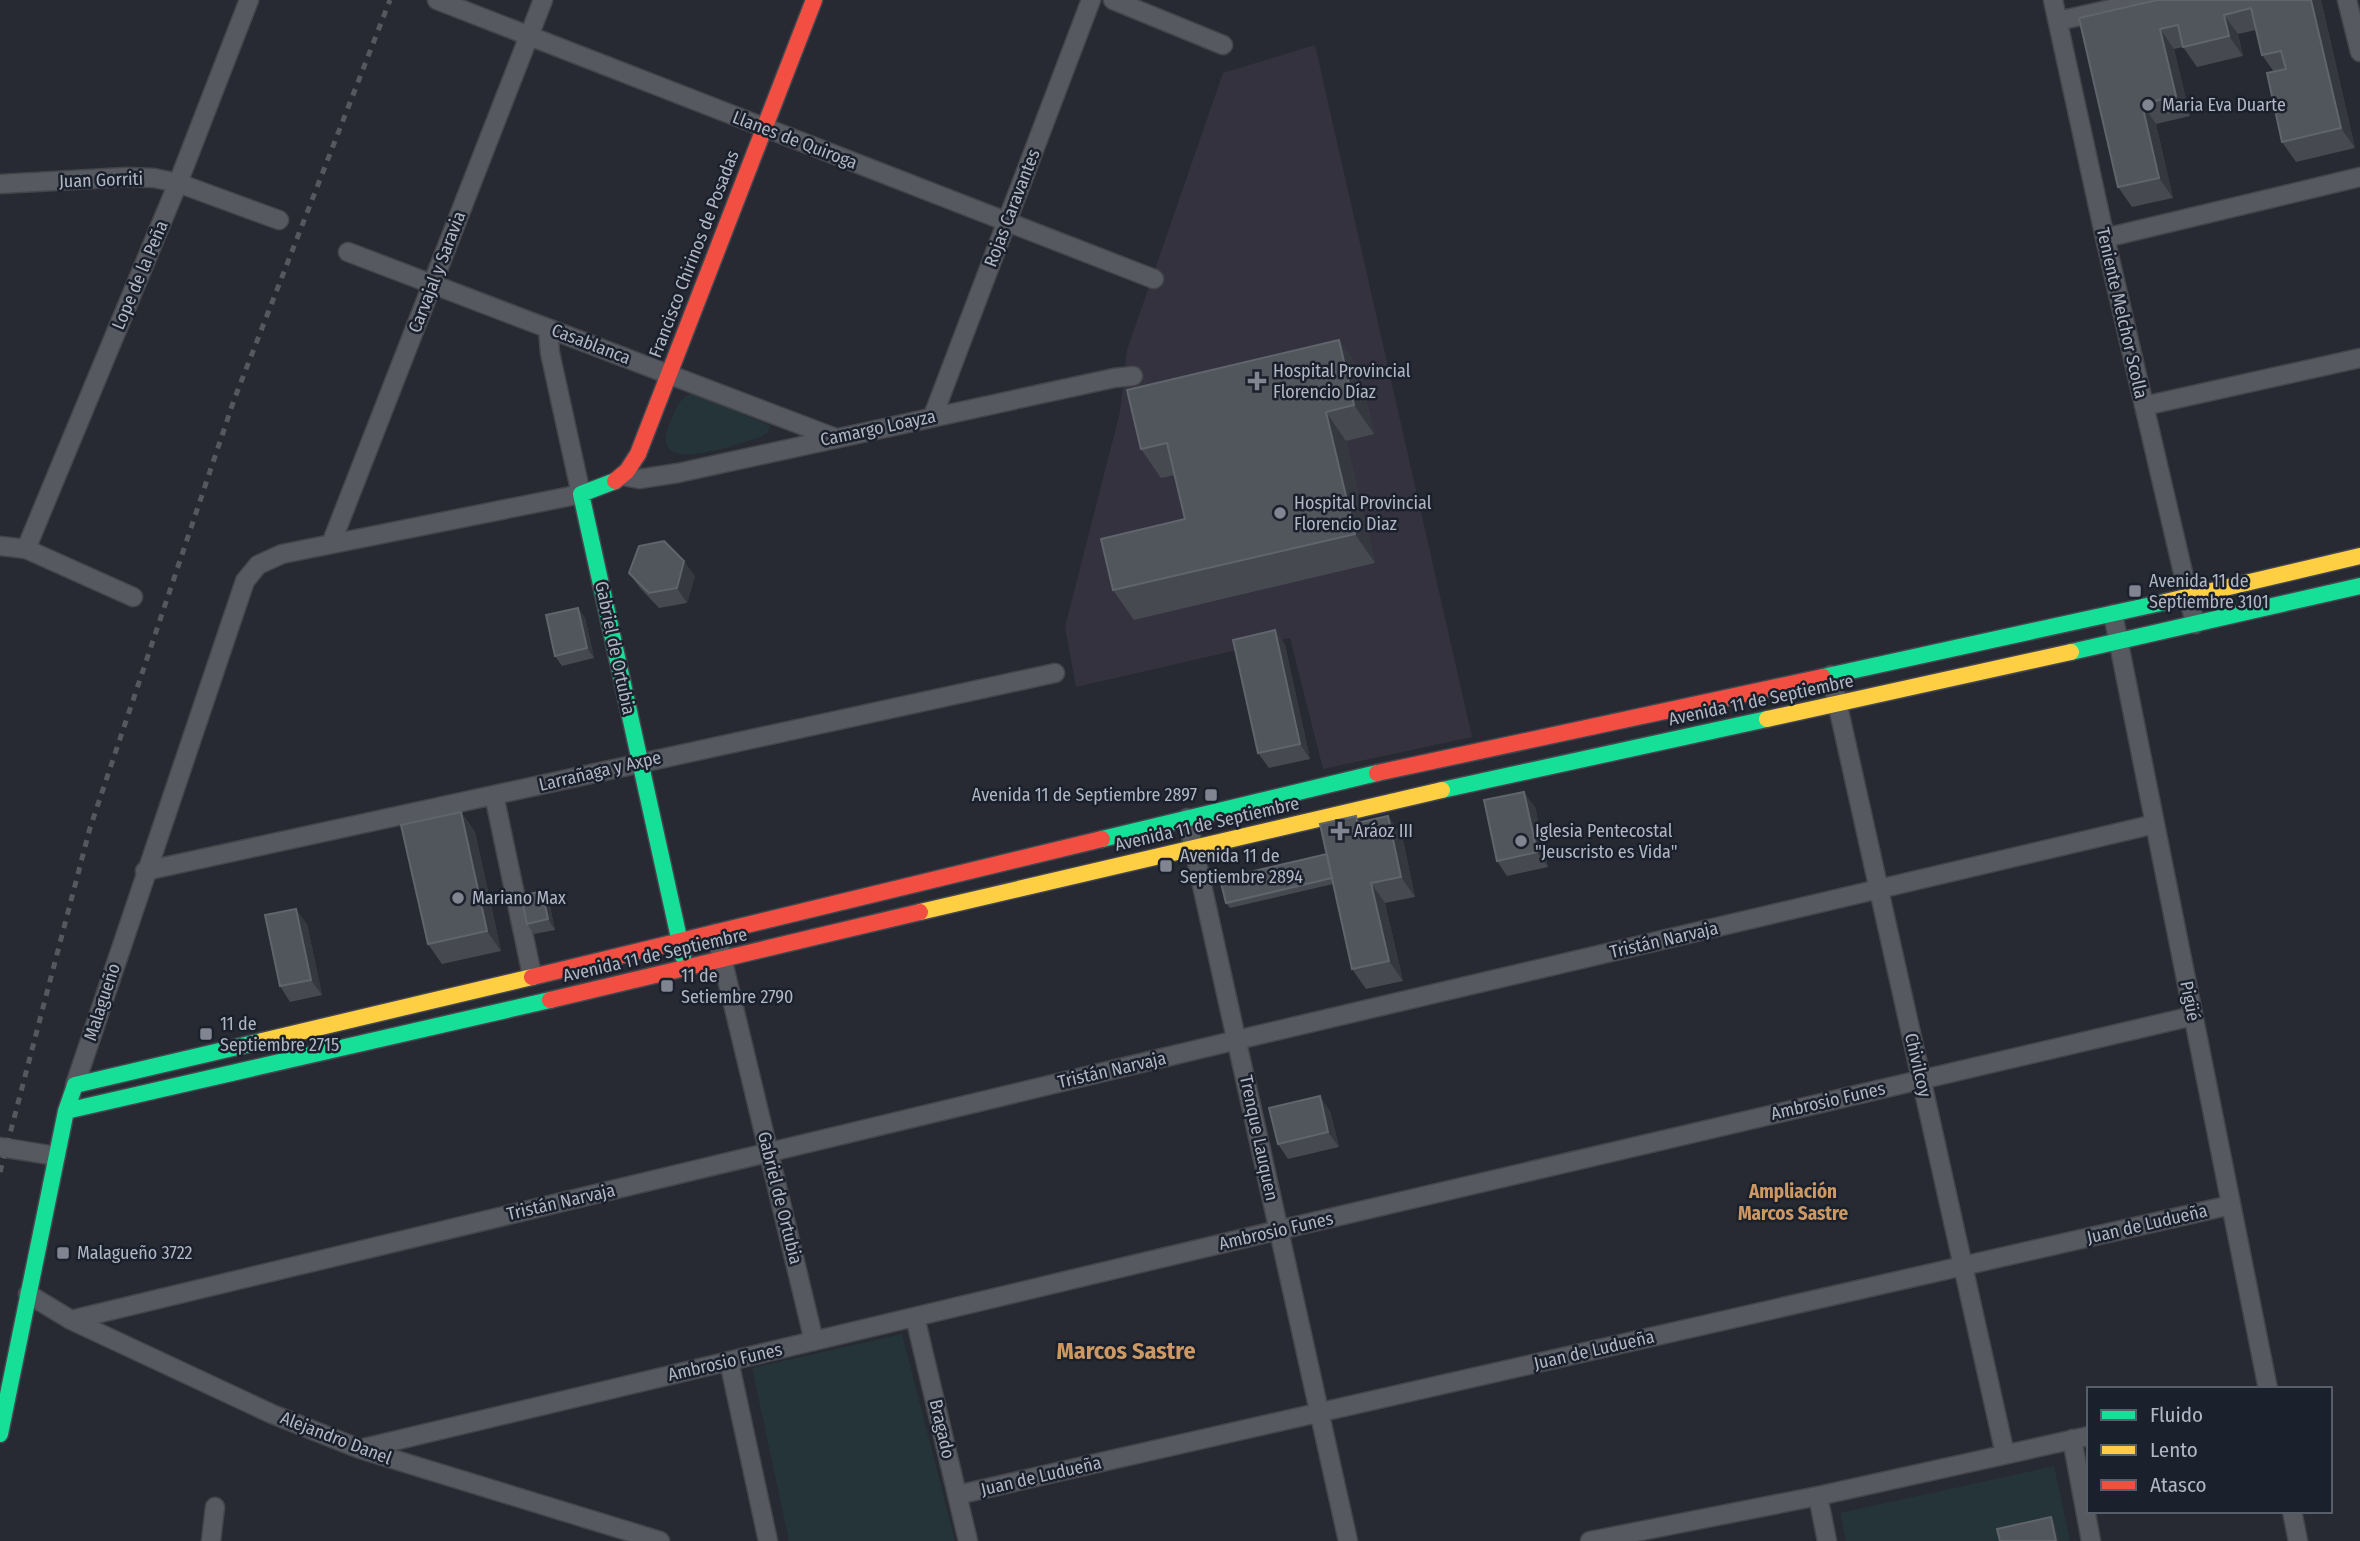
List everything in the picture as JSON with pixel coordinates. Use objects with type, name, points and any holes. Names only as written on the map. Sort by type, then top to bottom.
[{"type":"main road","name":"Francisco Chirinos de Posadas","points":[[623,476],[638,454],[814,0]]},
{"type":"main road","points":[[581,494],[607,486],[623,476]]},
{"type":"main road","name":"Gabriel de Ortubia","points":[[581,494],[686,967]]},
{"type":"main road","name":"Avenida 11 de Septiembre","points":[[75,1085],[1350,779],[2113,614],[2360,556]]},
{"type":"main road","name":"Avenida 11 de Septiembre","points":[[66,1111],[1155,856],[1195,849],[1338,813],[2119,642],[2360,586]]},
{"type":"main road","name":"Malagueño","points":[[0,1434],[56,1156],[75,1085]]},
{"type":"street","name":"Lope de la Peña","points":[[26,549],[178,183],[249,0]]},
{"type":"street","name":"Llanes de Quiroga","points":[[437,0],[1154,279]]},
{"type":"street","name":"Carvajal y Saravia","points":[[331,544],[543,0]]},
{"type":"street","name":"Rojas Caravantes","points":[[933,416],[1091,0]]},
{"type":"street","points":[[1113,0],[1223,45]]},
{"type":"street","name":"Teniente Melchor Scolla","points":[[2053,0],[2105,238],[2195,624]]},
{"type":"street","points":[[2058,21],[2151,0]]},
{"type":"street","points":[[2347,0],[2360,52]]},
{"type":"street","points":[[2105,238],[2360,177]]},
{"type":"street","name":"Juan Gorriti","points":[[0,184],[154,178],[178,183],[279,220]]},
{"type":"street","name":"Casablanca","points":[[348,251],[833,437]]},
{"type":"street","name":"Gabriel de Ortubia","points":[[548,328],[550,353],[581,494]]},
{"type":"street","points":[[2144,407],[2360,358]]},
{"type":"street","name":"Camargo Loayza","points":[[623,476],[639,478],[668,474],[833,437],[1133,376]]},
{"type":"street","points":[[331,544],[581,494]]},
{"type":"street","name":"Malagueño","points":[[75,1085],[245,581],[258,565],[272,558],[331,544]]},
{"type":"street","points":[[0,546],[26,549],[134,597]]},
{"type":"street","name":"Pigüé","points":[[2113,614],[2268,1387]]},
{"type":"street","name":"Larrañaga y Axpe","points":[[145,871],[1055,673]]},
{"type":"street","name":"Chivilcoy","points":[[1831,675],[2005,1454]]},
{"type":"street","points":[[494,795],[532,975]]},
{"type":"street","name":"Trenque Lauquen","points":[[1187,818],[1348,1541]]},
{"type":"street","name":"Tristán Narvaja","points":[[71,1320],[1237,1040],[2155,824]]},
{"type":"street","name":"Gabriel de Ortubia","points":[[716,933],[814,1341]]},
{"type":"street","name":"Ambrosio Funes","points":[[360,1449],[2193,1016]]},
{"type":"street","points":[[0,1147],[56,1156]]},
{"type":"street","name":"Juan de Ludueña","points":[[957,1495],[2231,1205]]},
{"type":"street","name":"Alejandro Danel","points":[[28,1294],[71,1320],[272,1414],[360,1449],[660,1541]]},
{"type":"street","name":"Bragado","points":[[915,1317],[968,1541]]},
{"type":"street","points":[[729,1361],[768,1541]]},
{"type":"street","points":[[1590,1541],[1818,1496],[2081,1438],[2087,1500]]},
{"type":"street","points":[[1818,1496],[1827,1541]]},
{"type":"street","points":[[211,1541],[215,1507]]},
{"type":"street","points":[[2088,1513],[2091,1541]]},
{"type":"street","points":[[2292,1513],[2298,1541]]},
{"type":"shaded area","name":"Hospital Provincial Florencio Díaz","points":[[1315,45],[1472,737],[1323,769],[1290,638],[1076,687],[1065,627],[1120,412],[1127,350],[1223,73]]},
{"type":"shaded area","points":[[690,394],[697,394],[770,426],[768,432],[761,437],[716,450],[683,454],[671,450],[666,441],[669,425],[679,403]]},
{"type":"shaded area","points":[[902,1334],[955,1541],[789,1541],[752,1368]]},
{"type":"shaded area","points":[[2054,1466],[2070,1541],[1846,1541],[1840,1513]]},
{"type":"building","name":"Maria Eva Duarte","points":[[2157,0],[2311,0],[2341,128],[2282,142],[2267,73],[2286,69],[2281,51],[2262,55],[2251,8],[2224,15],[2229,36],[2183,47],[2178,25],[2160,29],[2176,96],[2142,104],[2159,178],[2118,187],[2079,18]]},
{"type":"building","name":"Hospital Provincial Florencio Diaz","points":[[1339,340],[1354,405],[1326,412],[1355,534],[1113,590],[1101,539],[1185,519],[1167,443],[1141,449],[1127,390]]},
{"type":"building","points":[[664,541],[684,561],[677,588],[649,593],[629,573],[639,546]]},
{"type":"building","points":[[578,608],[587,648],[555,656],[546,615]]},
{"type":"building","points":[[1275,630],[1300,744],[1258,753],[1233,640]]},
{"type":"building","points":[[1524,792],[1537,852],[1497,861],[1484,800]]},
{"type":"building","name":"Mariano Max","points":[[461,812],[487,931],[428,944],[401,825]]},
{"type":"building","points":[[1356,816],[1357,823],[1388,816],[1401,877],[1371,883],[1389,961],[1352,969],[1320,824]]},
{"type":"building","points":[[1327,854],[1332,878],[1226,903],[1220,879]]},
{"type":"building","points":[[542,891],[548,919],[527,924],[521,896]]},
{"type":"building","points":[[296,909],[311,980],[280,986],[265,915]]},
{"type":"building","points":[[1320,1096],[1328,1132],[1278,1144],[1269,1108]]},
{"type":"building","points":[[2051,1517],[2056,1541],[2000,1541],[1997,1529]]},
{"type":"railway","points":[[0,1172],[90,828],[234,400],[390,0]]},
{"type":"traffic: fast","points":[[615,481],[581,494],[683,956]]},
{"type":"traffic: fast","points":[[2071,652],[2360,586]]},
{"type":"traffic: fast","points":[[1823,677],[2165,602]]},
{"type":"traffic: fast","points":[[1442,790],[1767,719]]},
{"type":"traffic: fast","points":[[1102,839],[1377,773]]},
{"type":"traffic: fast","points":[[66,1111],[550,1000]]},
{"type":"traffic: fast","points":[[0,1434],[66,1111],[75,1085],[262,1041]]},
{"type":"traffic: slow","points":[[2165,602],[2360,556]]},
{"type":"traffic: slow","points":[[1767,719],[2071,652]]},
{"type":"traffic: slow","points":[[920,912],[1442,790]]},
{"type":"traffic: slow","points":[[262,1041],[532,977]]},
{"type":"traffic: jam","points":[[615,481],[627,471],[638,454],[814,0]]},
{"type":"traffic: jam","points":[[1377,773],[1823,677]]},
{"type":"traffic: jam","points":[[532,977],[1102,839]]},
{"type":"traffic: jam","points":[[550,1000],[920,912]]},
{"type":"place","name":"Maria Eva Duarte","points":[[2148,105]]},
{"type":"place","name":"Hospital Provincial Florencio Díaz","points":[[1257,381]]},
{"type":"place","name":"Hospital Provincial Florencio Diaz","points":[[1280,513]]},
{"type":"place","name":"Avenida 11 de Septiembre 3101","points":[[2135,591]]},
{"type":"place","name":"Avenida 11 de Septiembre 2897","points":[[1211,795]]},
{"type":"place","name":"Aráoz III","points":[[1340,831]]},
{"type":"place","name":"Iglesia Pentecostal \"Jeuscristo es Vida\"","points":[[1521,841]]},
{"type":"place","name":"Avenida 11 de Septiembre 2894","points":[[1166,866]]},
{"type":"place","name":"Mariano Max","points":[[458,898]]},
{"type":"place","name":"11 de Setiembre 2790","points":[[667,986]]},
{"type":"place","name":"11 de Septiembre 2715","points":[[206,1034]]},
{"type":"place","name":"Malagueño 3722","points":[[63,1253]]},
{"type":"district","name":"Ampliación Marcos Sastre","points":[[1793,1202]]},
{"type":"district","name":"Marcos Sastre","points":[[1126,1351]]}]
